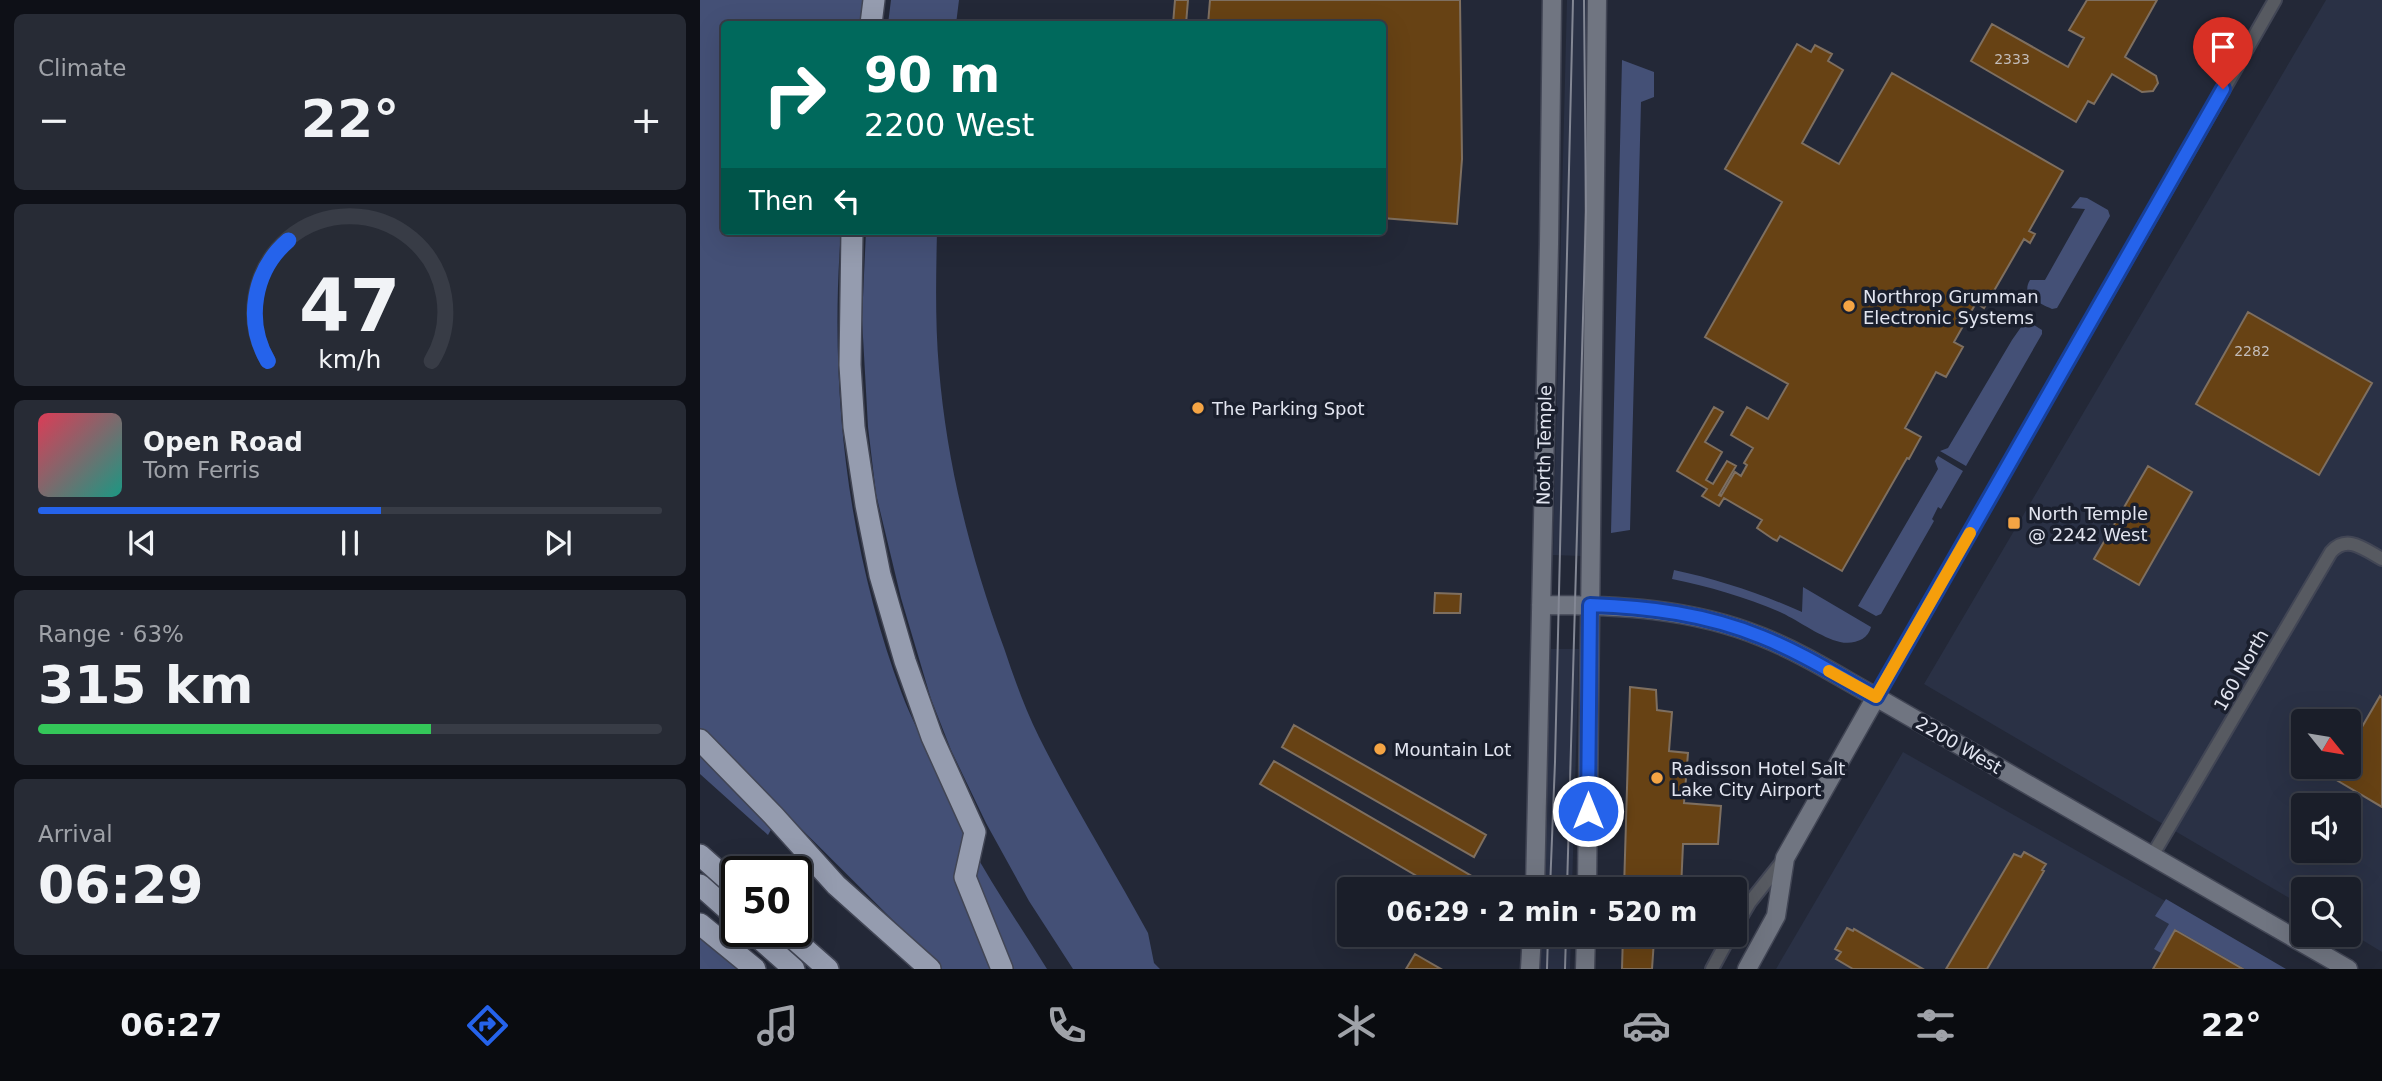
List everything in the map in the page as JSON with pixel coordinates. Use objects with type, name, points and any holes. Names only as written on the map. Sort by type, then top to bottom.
[{"type":"highway","points":[[872,21],[874,0]]},
{"type":"highway","points":[[852,235],[850,365],[854,427],[880,575],[905,661],[932,737],[975,832],[965,877],[1002,969]]},
{"type":"highway","points":[[700,740],[836,885],[930,969]]},
{"type":"highway","points":[[700,855],[721,874]]},
{"type":"highway","points":[[700,885],[721,904]]},
{"type":"highway","points":[[700,924],[755,969]]},
{"type":"highway","points":[[769,947],[794,969]]},
{"type":"highway","points":[[803,947],[828,969]]},
{"type":"main road","name":"North Temple","points":[[1535,877],[1552,0]]},
{"type":"main road","points":[[1587,877],[1597,0]]},
{"type":"main road","name":"2200 West","points":[[1541,606],[1628,606],[1671,611],[1737,627],[1788,648],[2348,969]]},
{"type":"main road","points":[[1747,969],[1776,916],[1785,858],[1876,697]]},
{"type":"main road","points":[[1530,969],[1531,947]]},
{"type":"main road","points":[[1585,969],[1586,947]]},
{"type":"street","points":[[1876,697],[2274,0]]},
{"type":"street","name":"160 North","points":[[2152,856],[2330,552],[2339,544],[2350,542],[2382,559]]},
{"type":"street","points":[[1747,907],[1785,858]]},
{"type":"street","points":[[1712,969],[1724,947]]},
{"type":"shaded area","points":[[700,0],[865,0],[862,21],[721,21],[721,235],[841,235],[838,348],[846,466],[855,524],[883,639],[906,703],[962,830],[1047,969],[942,969],[700,728]]},
{"type":"shaded area","points":[[891,0],[959,0],[956,21],[888,21]]},
{"type":"shaded area","points":[[1567,0],[1588,0],[1590,201],[1581,556],[1553,555]]},
{"type":"shaded area","points":[[2326,0],[2382,0],[2382,952],[2361,939],[2361,877],[2291,877],[2291,899],[1924,684]]},
{"type":"shaded area","points":[[1622,60],[1654,72],[1654,97],[1641,102],[1630,530],[1611,533]]},
{"type":"shaded area","points":[[2080,197],[2108,210],[2110,216],[2057,308],[2052,309],[2033,299],[2029,295],[2028,286],[2030,280],[2045,280],[2085,209],[2071,208]]},
{"type":"shaded area","points":[[866,235],[937,235],[937,334],[943,405],[954,476],[981,580],[1034,726],[1148,933],[1154,963],[1160,969],[1073,969],[1029,901],[986,823],[951,750],[931,699],[901,598],[876,494],[868,427],[862,319]]},
{"type":"shaded area","points":[[2026,320],[2042,330],[2042,334],[1966,466],[1940,451],[1948,448]]},
{"type":"shaded area","points":[[1938,456],[1963,471],[1941,509],[1938,507],[1932,519],[1934,521],[1881,614],[1876,616],[1858,606],[1938,469],[1935,461]]},
{"type":"shaded area","points":[[1674,570],[1739,588],[1802,612],[1803,587],[1871,627],[1867,635],[1859,640],[1850,643],[1833,640],[1755,602],[1672,579]]},
{"type":"shaded area","points":[[1551,649],[1579,649],[1572,877],[1544,877]]},
{"type":"shaded area","points":[[1903,752],[2285,969],[1776,969]]},
{"type":"shaded area","points":[[700,753],[773,826],[768,835],[700,774]]},
{"type":"shaded area","points":[[2166,899],[2286,969],[2245,969],[2175,929],[2161,953],[2154,949],[2169,924],[2155,916]]},
{"type":"shaded area","points":[[700,937],[739,969],[700,969]]},
{"type":"shaded area","points":[[1541,947],[1571,947],[1570,969],[1540,969]]},
{"type":"building","points":[[1175,0],[1188,0],[1186,21],[1173,21]]},
{"type":"building","points":[[1210,0],[1460,0],[1462,159],[1457,224],[1386,218],[1386,21],[1208,21]]},
{"type":"building","points":[[2087,0],[2157,0],[2125,57],[2156,76],[2158,83],[2153,91],[2142,92],[2112,74],[2094,104],[2088,101],[2076,122],[1971,61],[1992,24],[2068,67],[2084,38],[2069,30]]},
{"type":"building","name":"Northrop Grumman Electronic Systems","points":[[1797,44],[1811,52],[1815,45],[1832,54],[1828,61],[1843,70],[1802,143],[1839,164],[1892,73],[2063,171],[2029,231],[2035,234],[2030,243],[2024,239],[1984,308],[1976,303],[1954,342],[1963,347],[1946,377],[1936,372],[1905,428],[1921,437],[1842,571],[1780,536],[1777,541],[1773,539],[1757,528],[1762,520],[1724,498],[1719,506],[1702,496],[1707,489],[1677,471],[1714,407],[1723,412],[1705,442],[1722,452],[1706,480],[1713,484],[1727,461],[1736,466],[1719,495],[1721,496],[1735,472],[1741,476],[1747,465],[1744,463],[1753,448],[1731,435],[1747,407],[1768,419],[1788,384],[1705,337],[1782,202],[1725,169]]},
{"type":"building","points":[[2248,312],[2372,383],[2319,475],[2196,404]]},
{"type":"building","points":[[2148,466],[2192,492],[2139,585],[2094,559]]},
{"type":"building","points":[[1435,593],[1461,594],[1460,613],[1434,613]]},
{"type":"building","name":"Radisson Hotel Salt Lake City Airport","points":[[1630,687],[1656,690],[1657,710],[1672,712],[1669,751],[1688,753],[1684,803],[1721,806],[1718,844],[1683,844],[1682,877],[1624,877]]},
{"type":"building","points":[[2380,696],[2382,807],[2335,779],[2361,779],[2361,729]]},
{"type":"building","points":[[1294,725],[1486,835],[1474,857],[1282,747]]},
{"type":"building","points":[[1274,761],[1473,877],[1419,877],[1260,784]]},
{"type":"building","points":[[2024,852],[2046,864],[2042,870],[2044,871],[1987,969],[1946,969],[2014,854],[2021,857]]},
{"type":"building","points":[[1847,928],[1853,931],[1854,929],[1923,969],[1853,969],[1836,959],[1841,952],[1835,949]]},
{"type":"building","points":[[2175,930],[2243,969],[2153,969]]},
{"type":"building","points":[[1623,947],[1654,947],[1652,969],[1622,969]]},
{"type":"building","points":[[1415,954],[1441,969],[1406,969]]},
{"type":"tram line","points":[[1550,877],[1573,0]]},
{"type":"tram line","points":[[1567,877],[1586,211],[1584,0]]},
{"type":"tram line","points":[[1547,969],[1548,947]]},
{"type":"tram line","points":[[1565,969],[1566,947]]},
{"type":"slow traffic","points":[[1829,671],[1876,697],[1970,533]]},
{"type":"place","name":"Northrop Grumman Electronic Systems","points":[[1849,306]]},
{"type":"place","name":"The Parking Spot","points":[[1198,408]]},
{"type":"place","name":"North Temple @ 2242 West","points":[[2014,523]]},
{"type":"place","name":"Mountain Lot","points":[[1380,749]]},
{"type":"place","name":"Radisson Hotel Salt Lake City Airport","points":[[1657,778]]},
{"type":"route","points":[[1588,811],[1590,605],[1671,611],[1737,627],[1788,648],[1876,697],[2223,89]]}]
